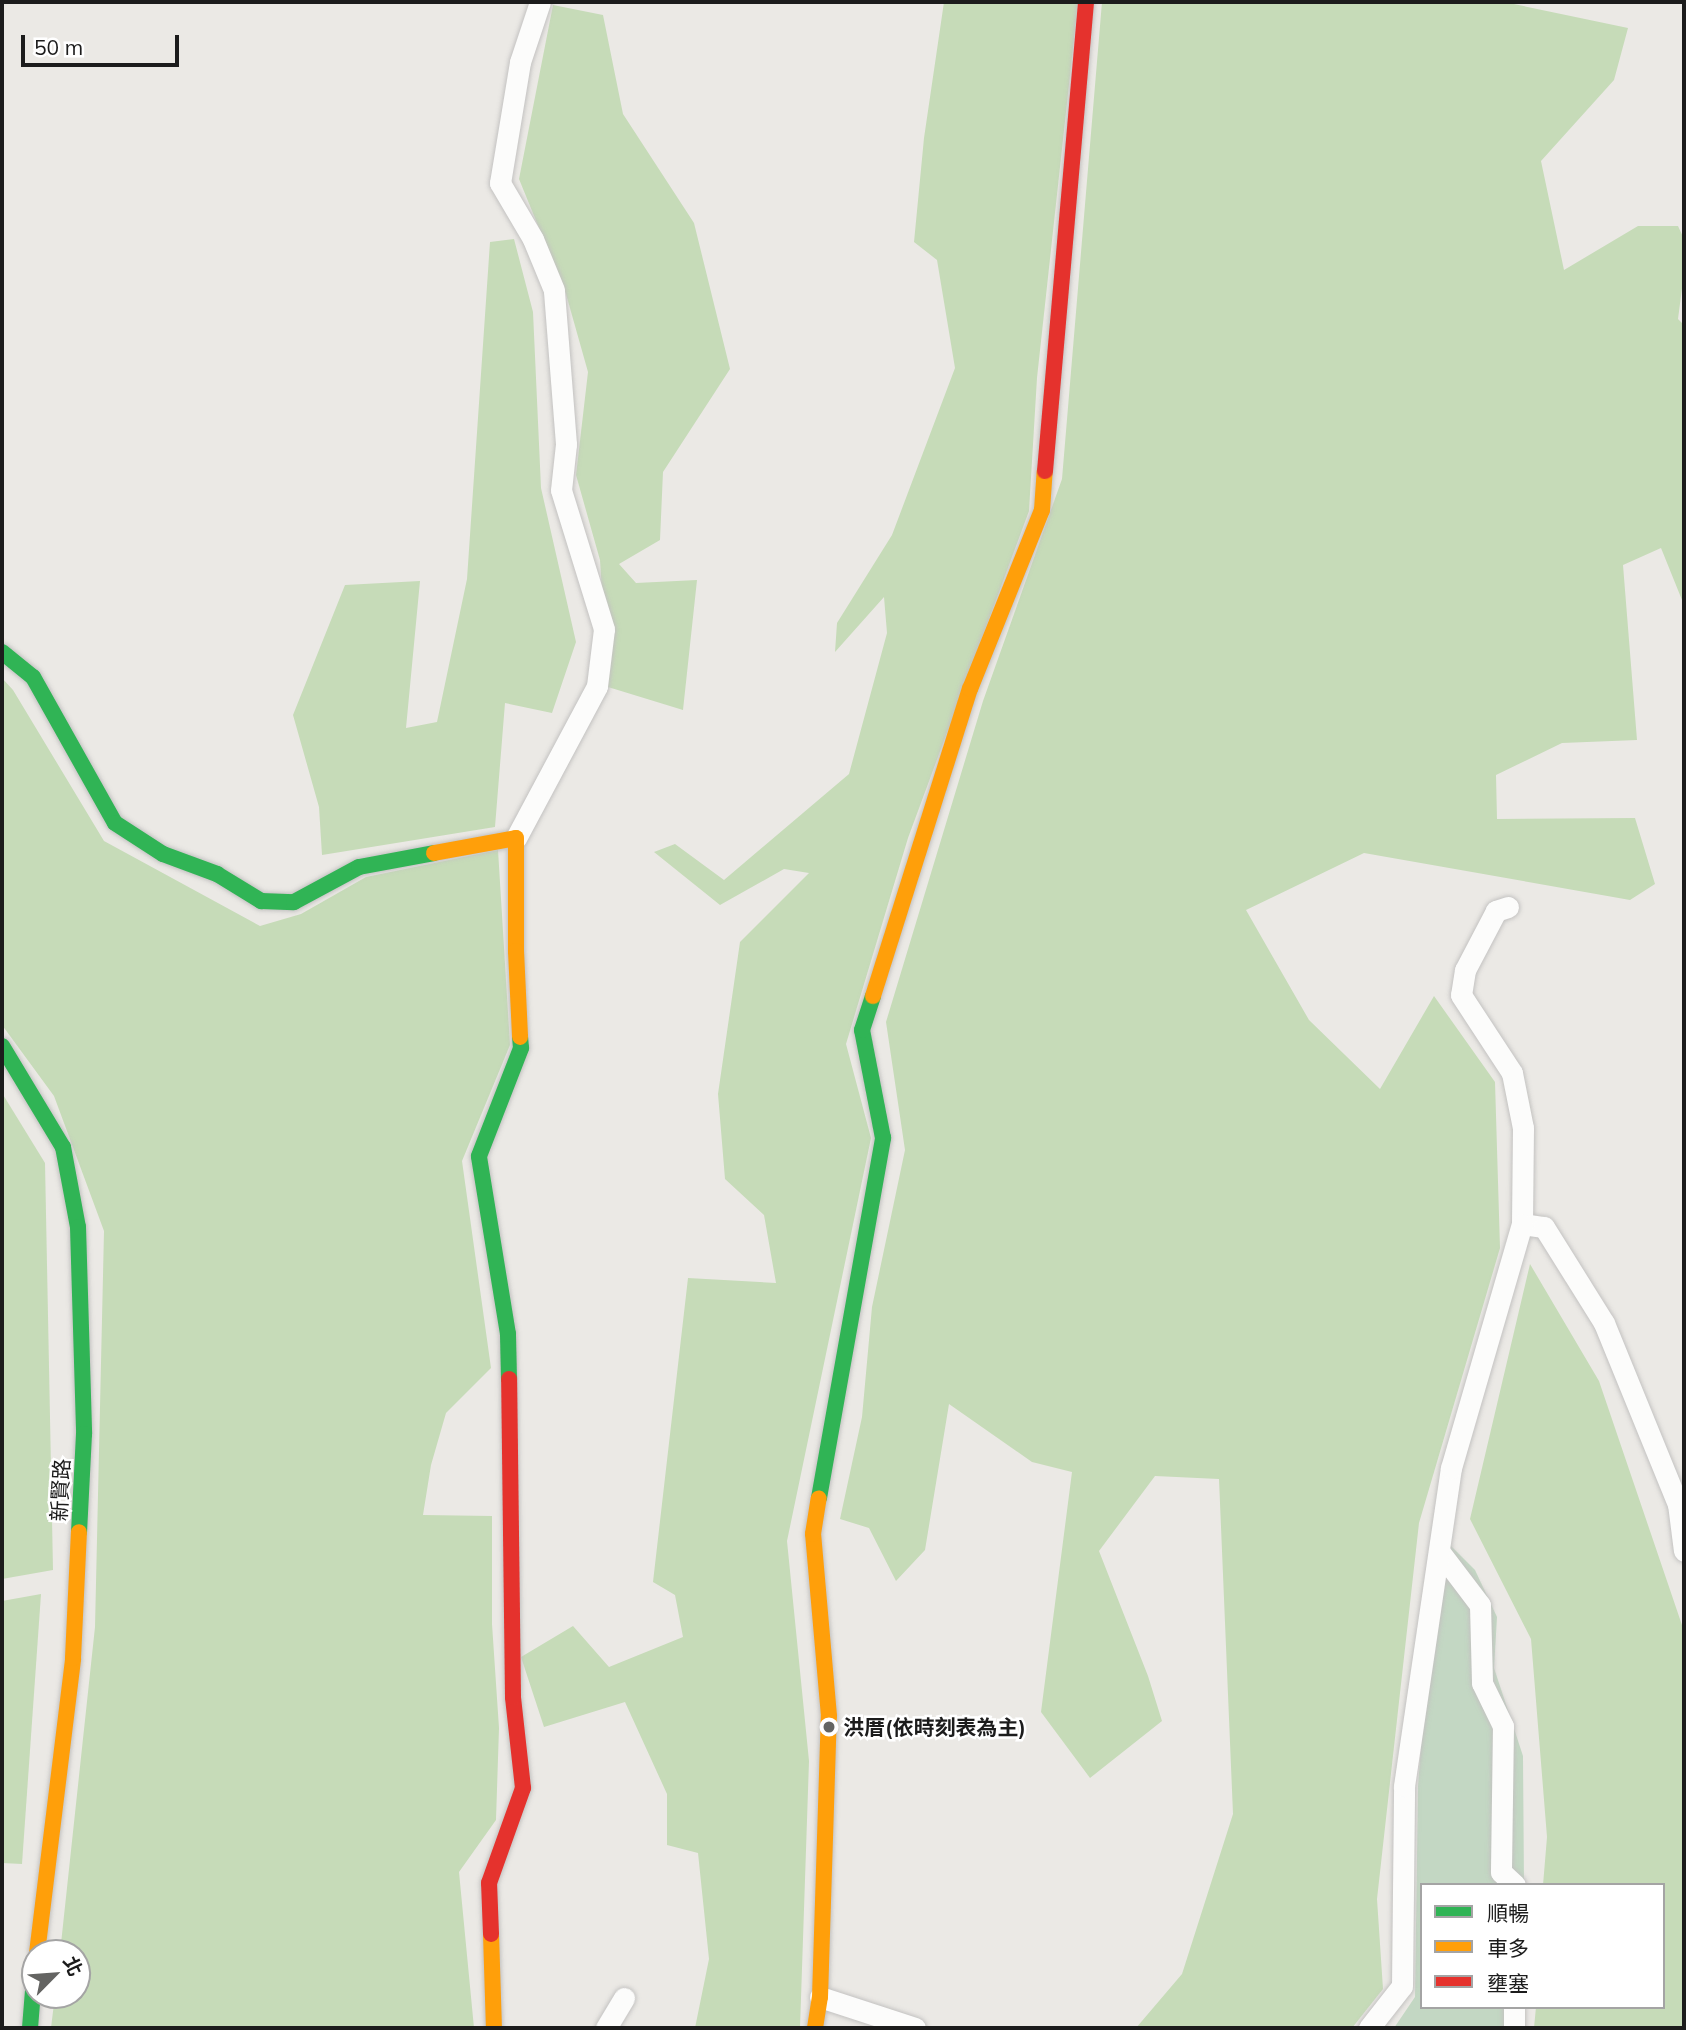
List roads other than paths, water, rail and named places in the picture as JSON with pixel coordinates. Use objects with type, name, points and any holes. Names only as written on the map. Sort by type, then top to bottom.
[{"type":"street","points":[[494,2028],[489,1883],[523,1788],[513,1697],[508,1334],[479,1156],[521,1048],[516,951],[516,838],[597,686],[604,629],[561,490],[566,444],[554,290],[533,239],[500,183],[520,62],[540,2]]},
{"type":"street","points":[[815,2028],[820,1997],[829,1716],[813,1534],[883,1138],[862,1030],[970,689],[1042,510],[1086,2]]},
{"type":"street","points":[[2,652],[33,677],[115,823],[163,854],[217,874],[261,901],[294,902],[359,867],[516,838]]},
{"type":"street","points":[[1369,2028],[1402,1986],[1404,1786],[1451,1468],[1522,1223],[1523,1128],[1511,1073],[1485,1028],[1461,995],[1465,970],[1496,911],[1508,907]]},
{"type":"street","name":"新賢路","points":[[2,1046],[63,1147],[79,1227],[84,1434],[73,1658],[39,1939]]},
{"type":"street","points":[[1522,1223],[1544,1227],[1604,1323],[1678,1504],[1684,1551]]},
{"type":"street","points":[[1439,1551],[1480,1605],[1482,1683],[1503,1726],[1501,1872],[1513,1883]]},
{"type":"street","points":[[820,1997],[915,2028]]},
{"type":"street","points":[[606,2028],[624,1998]]},
{"type":"street","points":[[30,2028],[32,2009]]},
{"type":"street","points":[[1514,2009],[1514,2028]]},
{"type":"place","name":"洪厝(依時刻表為主)","points":[[829,1727]]}]
